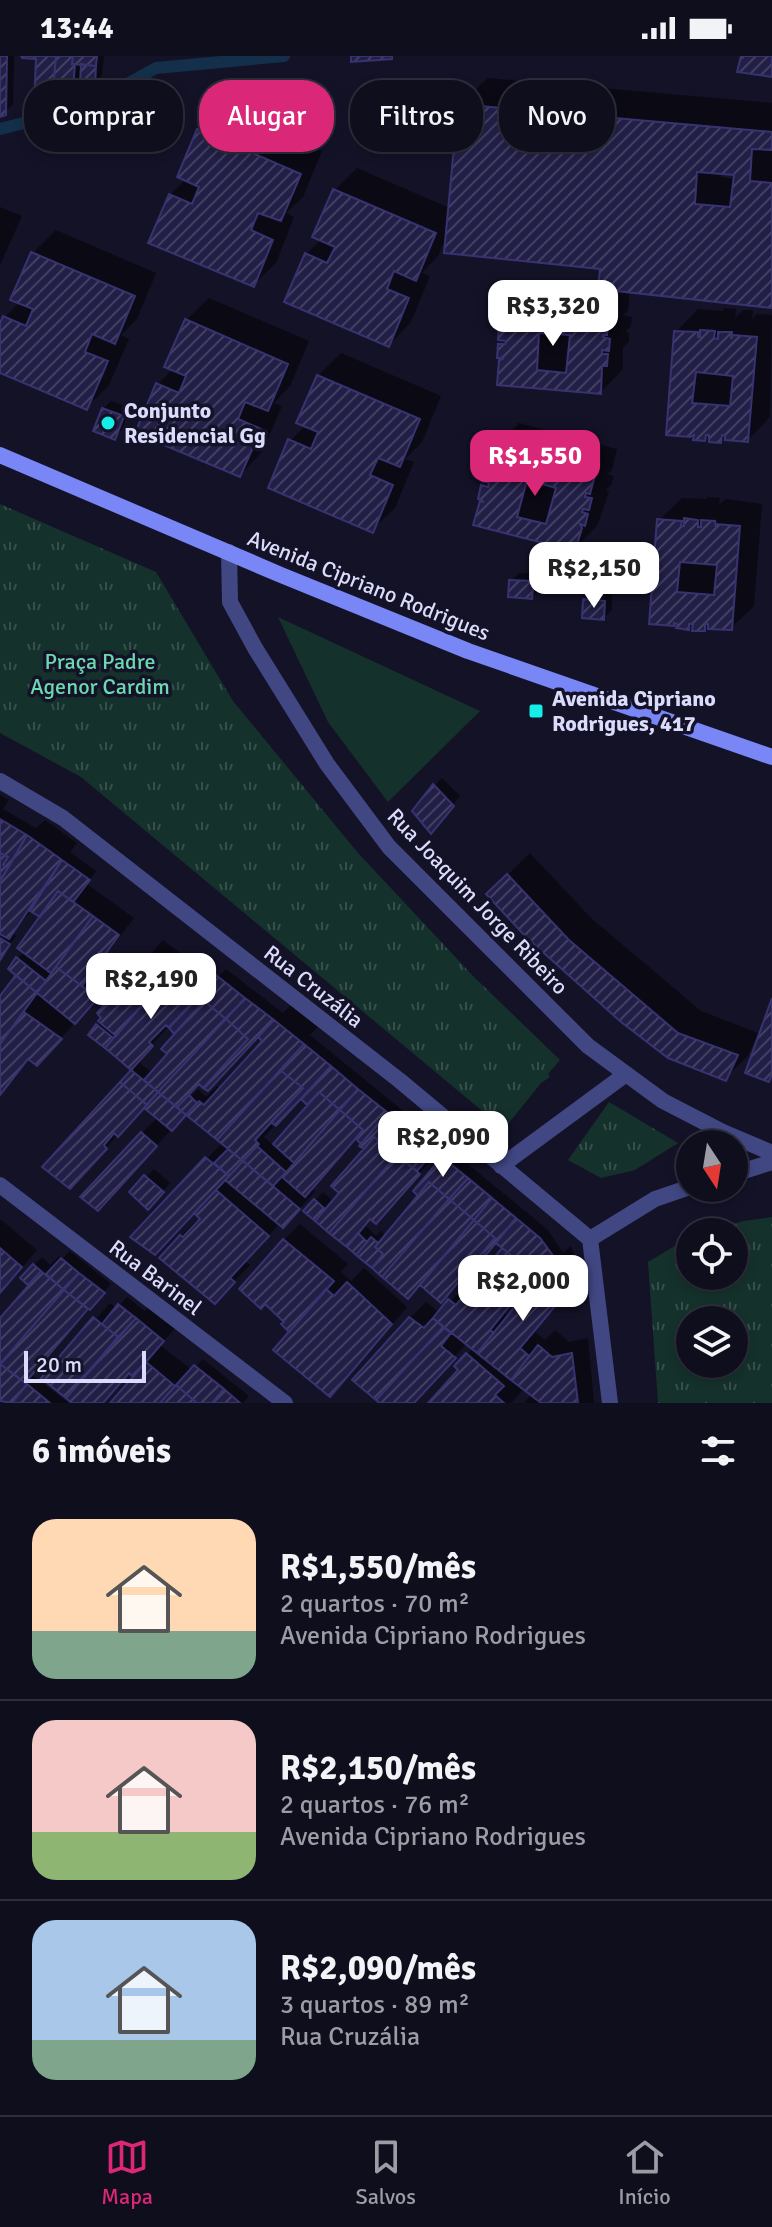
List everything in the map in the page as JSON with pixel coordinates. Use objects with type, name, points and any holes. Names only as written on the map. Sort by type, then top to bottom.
[{"type":"main road","name":"Avenida Cipriano Rodrigues","points":[[0,455],[468,651],[772,757]]},
{"type":"street","name":"Rua Joaquim Jorge Ribeiro","points":[[229,552],[230,602],[327,764],[389,847],[588,1046],[663,1101],[772,1153]]},
{"type":"street","name":"Rua Cruzália","points":[[0,781],[63,818],[399,1080],[590,1239]]},
{"type":"street","points":[[501,1166],[626,1074]]},
{"type":"street","points":[[748,1170],[772,1162]]},
{"type":"street","name":"Rua Barinel","points":[[0,1185],[285,1403]]},
{"type":"street","points":[[610,1403],[590,1239],[655,1199],[676,1192]]},
{"type":"green space","name":"Praça Padre Agenor Cardim","points":[[0,504],[156,572],[233,701],[358,853],[473,976],[560,1060],[548,1074],[550,1077],[541,1083],[504,1129],[81,777],[0,733]]},
{"type":"green space","points":[[278,617],[480,711],[388,802],[328,722]]},
{"type":"green space","points":[[609,1102],[676,1142],[635,1170],[601,1178],[568,1160]]},
{"type":"green space","points":[[772,1217],[772,1403],[658,1403],[648,1262],[676,1245],[676,1290],[748,1290],[748,1220]]},
{"type":"building","points":[[0,56],[7,56],[6,115],[0,117]]},
{"type":"building","points":[[56,56],[54,80],[35,80],[36,59],[22,58]]},
{"type":"building","points":[[56,56],[73,56],[74,80],[54,80]]},
{"type":"building","points":[[73,56],[97,56],[96,66],[72,64]]},
{"type":"building","points":[[351,56],[392,56],[392,59],[351,62]]},
{"type":"building","points":[[741,56],[772,56],[772,77],[737,72]]},
{"type":"building","points":[[81,64],[96,66],[95,80],[80,80]]},
{"type":"building","points":[[483,106],[499,108],[499,152],[615,152],[615,118],[772,132],[772,150],[752,149],[750,181],[772,183],[772,308],[598,289],[600,269],[444,253],[453,152],[483,152]],"holes":[[[697,172],[734,175],[730,207],[695,204]]]},
{"type":"building","points":[[197,129],[199,152],[250,152],[301,174],[281,221],[258,213],[251,230],[273,240],[254,287],[148,243],[169,194],[192,204],[199,187],[177,177]]},
{"type":"building","points":[[333,189],[436,233],[416,281],[394,271],[387,289],[409,298],[389,347],[284,302],[305,253],[327,263],[335,247],[312,237]]},
{"type":"building","points":[[31,252],[135,296],[115,344],[92,334],[85,352],[108,361],[87,410],[0,373],[0,323],[3,316],[26,326],[33,309],[10,300]]},
{"type":"building","points":[[504,302],[609,311],[607,335],[603,337],[610,339],[609,351],[602,350],[602,354],[608,354],[607,366],[602,366],[601,394],[497,385],[499,360],[504,358],[497,358],[498,344],[505,344],[506,341],[498,340],[499,327],[507,326],[502,326]]},
{"type":"building","points":[[185,319],[288,364],[268,411],[245,402],[238,419],[261,429],[240,477],[135,433],[156,383],[179,393],[186,376],[164,367]]},
{"type":"building","points":[[700,330],[715,331],[714,338],[718,339],[718,332],[732,332],[731,339],[733,335],[757,337],[748,442],[725,440],[722,435],[721,443],[709,442],[709,435],[706,435],[705,441],[693,440],[694,435],[666,435],[674,331],[698,332],[700,337]]},
{"type":"building","points":[[539,333],[570,335],[566,373],[537,370]]},
{"type":"building","points":[[696,372],[733,376],[730,406],[692,403]]},
{"type":"building","points":[[317,375],[420,419],[400,467],[378,458],[370,475],[393,485],[373,533],[268,488],[288,439],[311,449],[318,432],[296,423]]},
{"type":"building","name":"Conjunto Residencial Gg","points":[[102,408],[124,416],[115,440],[93,431]]},
{"type":"building","points":[[494,445],[596,472],[590,494],[586,493],[585,497],[592,498],[589,510],[583,509],[582,512],[588,514],[585,526],[580,524],[582,528],[575,551],[473,525],[480,501],[484,502],[478,499],[481,485],[488,487],[489,483],[482,481],[486,469],[492,470],[488,467]]},
{"type":"building","points":[[527,480],[556,488],[546,524],[517,517]]},
{"type":"building","points":[[684,518],[698,520],[698,527],[701,527],[701,520],[715,521],[716,528],[716,524],[740,526],[732,630],[708,629],[708,624],[705,624],[705,631],[692,631],[693,624],[689,624],[689,630],[676,628],[677,624],[674,623],[674,626],[649,624],[657,519],[682,521],[681,526],[684,526]]},
{"type":"building","points":[[680,562],[717,565],[714,595],[677,592]]},
{"type":"building","points":[[509,580],[534,581],[532,599],[508,597]]},
{"type":"building","points":[[583,599],[605,601],[604,620],[582,618]]},
{"type":"building","points":[[433,784],[454,806],[431,834],[412,811]]},
{"type":"building","points":[[0,819],[27,835],[8,868],[3,865],[8,857],[0,853]]},
{"type":"building","points":[[27,835],[62,860],[9,939],[0,934],[0,881]]},
{"type":"building","points":[[0,853],[8,857],[3,865],[8,868],[0,881]]},
{"type":"building","points":[[62,860],[90,880],[73,902],[58,891],[40,917],[30,911]]},
{"type":"building","points":[[507,874],[569,940],[678,1033],[738,1055],[726,1081],[668,1058],[621,1022],[526,937],[486,894]]},
{"type":"building","points":[[58,891],[93,916],[51,973],[17,948]]},
{"type":"building","points":[[93,916],[119,935],[82,986],[56,967]]},
{"type":"building","points":[[0,938],[10,944],[0,960]]},
{"type":"building","points":[[146,955],[169,973],[116,1036],[98,1021],[101,1018],[97,1013]]},
{"type":"building","points":[[16,957],[46,981],[37,993],[8,969]]},
{"type":"building","points":[[56,967],[98,998],[75,1024],[37,993]]},
{"type":"building","points":[[169,973],[199,996],[169,1028],[166,1025],[149,1042],[153,1046],[131,1070],[105,1048]]},
{"type":"building","points":[[16,975],[37,993],[0,1044],[0,996]]},
{"type":"building","points":[[216,975],[245,998],[226,1019],[204,1001],[174,1034],[169,1028]]},
{"type":"building","points":[[245,998],[274,1020],[208,1091],[203,1088],[248,1039],[226,1019]]},
{"type":"building","points":[[772,998],[772,1074],[769,1082],[745,1073]]},
{"type":"building","points":[[204,1001],[226,1019],[158,1092],[144,1080],[167,1054],[161,1049]]},
{"type":"building","points":[[24,1012],[62,1039],[37,1066],[28,1059],[0,1095],[0,1044]]},
{"type":"building","points":[[226,1019],[248,1039],[203,1088],[199,1084],[177,1107],[158,1092]]},
{"type":"building","points":[[274,1020],[304,1044],[217,1140],[186,1115],[199,1101],[204,1105],[262,1041],[258,1037]]},
{"type":"building","points":[[96,1024],[113,1038],[105,1048],[88,1035]]},
{"type":"building","points":[[304,1044],[331,1066],[276,1126],[271,1122],[303,1088],[280,1070]]},
{"type":"building","points":[[331,1066],[358,1089],[340,1110],[319,1092],[307,1105],[301,1099]]},
{"type":"building","points":[[131,1070],[158,1092],[147,1105],[120,1082]]},
{"type":"building","points":[[280,1070],[303,1088],[255,1140],[259,1144],[243,1161],[217,1140]]},
{"type":"building","points":[[120,1082],[147,1105],[118,1137],[114,1133],[104,1145],[107,1149],[70,1189],[42,1167]]},
{"type":"building","points":[[358,1089],[388,1113],[361,1144],[356,1139],[363,1130],[340,1110]]},
{"type":"building","points":[[158,1092],[186,1115],[172,1131],[144,1108]]},
{"type":"building","points":[[319,1092],[340,1110],[294,1163],[273,1144]]},
{"type":"building","points":[[189,1095],[197,1103],[186,1115],[177,1107]]},
{"type":"building","points":[[340,1110],[363,1130],[305,1197],[282,1177]]},
{"type":"building","points":[[388,1113],[414,1134],[397,1155],[374,1137],[364,1149],[359,1146]]},
{"type":"building","points":[[141,1132],[157,1146],[98,1211],[80,1197]]},
{"type":"building","points":[[414,1134],[435,1151],[417,1171],[397,1155]]},
{"type":"building","points":[[374,1137],[397,1155],[329,1233],[315,1221],[339,1193],[331,1186]]},
{"type":"building","points":[[257,1146],[286,1172],[273,1186],[243,1161]]},
{"type":"building","points":[[228,1149],[243,1161],[229,1176],[214,1163]]},
{"type":"building","points":[[397,1155],[420,1174],[376,1224],[370,1219],[347,1247],[329,1233]]},
{"type":"building","points":[[205,1157],[229,1176],[155,1255],[130,1237]]},
{"type":"building","points":[[442,1157],[468,1178],[449,1199],[429,1182],[418,1196],[413,1191]]},
{"type":"building","points":[[243,1161],[300,1209],[283,1228],[225,1180]]},
{"type":"building","points":[[144,1175],[164,1192],[148,1210],[129,1192]]},
{"type":"building","points":[[468,1178],[492,1198],[474,1220],[449,1199]]},
{"type":"building","points":[[429,1182],[449,1199],[382,1277],[372,1268],[383,1254],[375,1247]]},
{"type":"building","points":[[216,1190],[269,1236],[230,1278],[235,1282],[215,1304],[159,1258],[200,1219],[194,1213]]},
{"type":"building","points":[[492,1198],[516,1218],[486,1255],[483,1252],[495,1238],[474,1220]]},
{"type":"building","points":[[314,1199],[325,1209],[315,1221],[303,1211]]},
{"type":"building","points":[[449,1199],[474,1220],[408,1299],[382,1277]]},
{"type":"building","points":[[516,1218],[540,1238],[554,1257],[539,1278],[496,1243]]},
{"type":"building","points":[[474,1220],[495,1238],[441,1303],[420,1285]]},
{"type":"building","points":[[358,1233],[367,1242],[356,1255],[347,1247]]},
{"type":"building","points":[[371,1237],[378,1243],[375,1247],[383,1254],[372,1268],[356,1255]]},
{"type":"building","points":[[283,1239],[334,1281],[289,1332],[281,1324],[284,1322],[265,1304],[261,1309],[239,1289]]},
{"type":"building","points":[[0,1248],[22,1267],[0,1293]]},
{"type":"building","points":[[502,1248],[535,1274],[490,1330],[494,1333],[477,1353],[433,1318],[448,1299],[456,1305]]},
{"type":"building","points":[[61,1258],[79,1273],[64,1290],[46,1274]]},
{"type":"building","points":[[554,1259],[566,1293],[520,1348],[529,1356],[511,1380],[477,1353]]},
{"type":"building","points":[[33,1264],[41,1271],[28,1285],[20,1278]]},
{"type":"building","points":[[41,1271],[64,1290],[0,1364],[0,1318]]},
{"type":"building","points":[[79,1273],[105,1293],[90,1310],[64,1290]]},
{"type":"building","points":[[347,1282],[392,1324],[330,1397],[273,1350],[326,1289],[334,1296]]},
{"type":"building","points":[[64,1290],[88,1309],[25,1383],[0,1364]]},
{"type":"building","points":[[118,1304],[136,1318],[118,1337],[102,1324]]},
{"type":"building","points":[[93,1317],[118,1337],[66,1398],[41,1378]]},
{"type":"building","points":[[409,1317],[424,1328],[433,1318],[443,1327],[376,1400],[352,1380]]},
{"type":"building","points":[[136,1318],[164,1341],[133,1377],[129,1373],[103,1403],[71,1403],[66,1398]]},
{"type":"building","points":[[443,1327],[451,1333],[441,1346],[456,1358],[414,1403],[379,1403],[376,1400]]},
{"type":"building","points":[[538,1345],[552,1357],[572,1353],[578,1403],[541,1403],[511,1380]]},
{"type":"building","points":[[466,1353],[504,1386],[495,1395],[504,1403],[428,1403],[458,1370],[454,1366]]},
{"type":"building","points":[[146,1362],[175,1386],[160,1403],[110,1403]]},
{"type":"building","points":[[0,1364],[27,1384],[12,1403],[0,1401]]},
{"type":"building","points":[[194,1365],[224,1389],[212,1403],[197,1403],[176,1385]]},
{"type":"building","points":[[27,1384],[50,1403],[12,1403]]},
{"type":"building","points":[[176,1385],[197,1403],[160,1403]]},
{"type":"building","points":[[224,1389],[240,1403],[212,1403]]},
{"type":"waterway","points":[[0,129],[84,108],[156,68],[284,56]]},
{"type":"place","name":"Conjunto Residencial Gg","points":[[108,423]]},
{"type":"place","name":"Avenida Cipriano Rodrigues, 417","points":[[536,711]]}]
